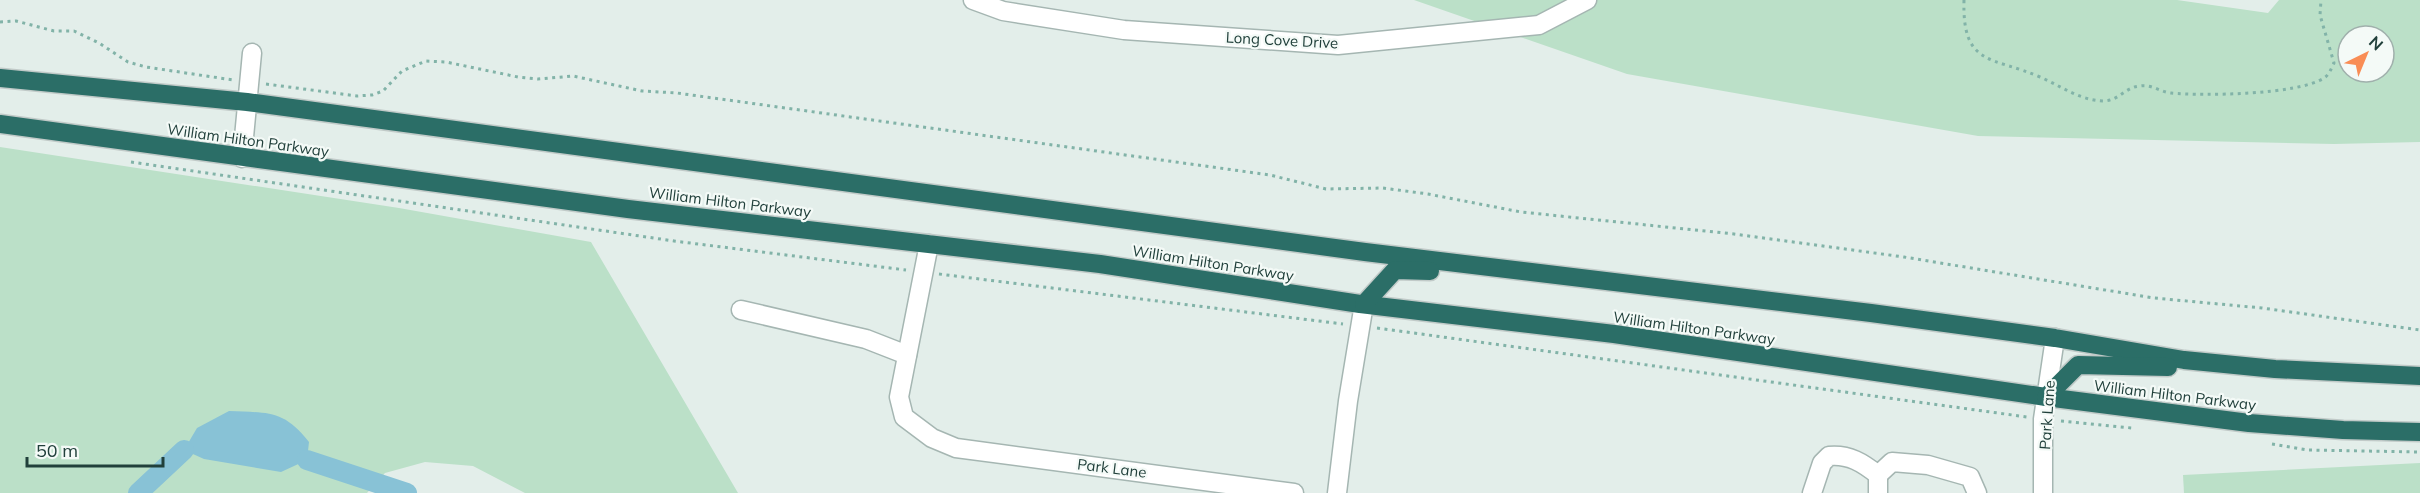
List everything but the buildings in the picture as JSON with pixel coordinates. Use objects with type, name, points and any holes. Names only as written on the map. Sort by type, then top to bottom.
[{"type":"highway","name":"William Hilton Parkway","points":[[0,78],[248,102],[1353,251],[2055,338],[2184,360],[2275,369],[2420,376]]},
{"type":"highway","name":"William Hilton Parkway","points":[[0,124],[242,158],[1100,264],[1364,304],[1614,334],[2046,397],[2249,423],[2343,430],[2420,432]]},
{"type":"highway","points":[[1364,304],[1395,270],[1534,273]]},
{"type":"highway","points":[[2046,397],[2078,365],[2275,369]]},
{"type":"street","name":"Long Cove Drive","points":[[973,0],[1003,11],[1124,30],[1338,45],[1539,25],[1587,0]]},
{"type":"street","points":[[242,158],[252,53]]},
{"type":"street","name":"Park Lane","points":[[929,244],[899,397],[904,417],[924,438],[956,448],[1294,493]]},
{"type":"street","points":[[1337,493],[1348,401],[1364,304]]},
{"type":"street","points":[[741,310],[866,339],[907,355]]},
{"type":"street","name":"Park Lane","points":[[2043,493],[2043,419],[2055,338]]},
{"type":"street","points":[[1812,493],[1822,463],[1829,456],[1841,455],[1861,462],[1878,484],[1892,462],[1928,465],[1970,477],[1977,493]]},
{"type":"path","points":[[1965,0],[1964,27],[1973,47],[1991,62],[2039,77],[2071,94],[2103,101],[2118,99],[2129,89],[2140,86],[2154,87],[2167,93],[2199,95],[2264,91],[2314,83],[2327,77],[2334,63],[2320,15],[2321,0]]},
{"type":"path","points":[[0,22],[16,21],[54,31],[74,31],[99,43],[128,62],[146,67],[357,96],[383,91],[402,71],[426,61],[446,62],[538,79],[573,76],[642,91],[677,93],[1270,175],[1326,189],[1383,188],[1417,192],[1521,212],[1734,234],[1904,257],[2154,298],[2262,308],[2420,330]]},
{"type":"path","points":[[130,162],[674,241],[1361,326],[2043,419],[2136,428]]},
{"type":"path","points":[[2262,443],[2308,450],[2420,452]]},
{"type":"green space","points":[[1414,0],[2177,0],[2268,13],[2279,0],[2420,0],[2420,142],[2334,144],[1978,136],[1627,74]]},
{"type":"green space","points":[[0,147],[399,208],[591,242],[738,493],[525,493],[473,466],[425,462],[385,473],[367,493],[0,493]]},
{"type":"green space","points":[[2420,463],[2420,493],[2184,493],[2183,475]]},
{"type":"water","points":[[229,411],[265,413],[283,418],[300,431],[309,442],[307,460],[281,472],[204,459],[184,450],[197,428]]},
{"type":"waterway","points":[[138,493],[184,450]]},
{"type":"waterway","points":[[307,460],[407,493]]}]
